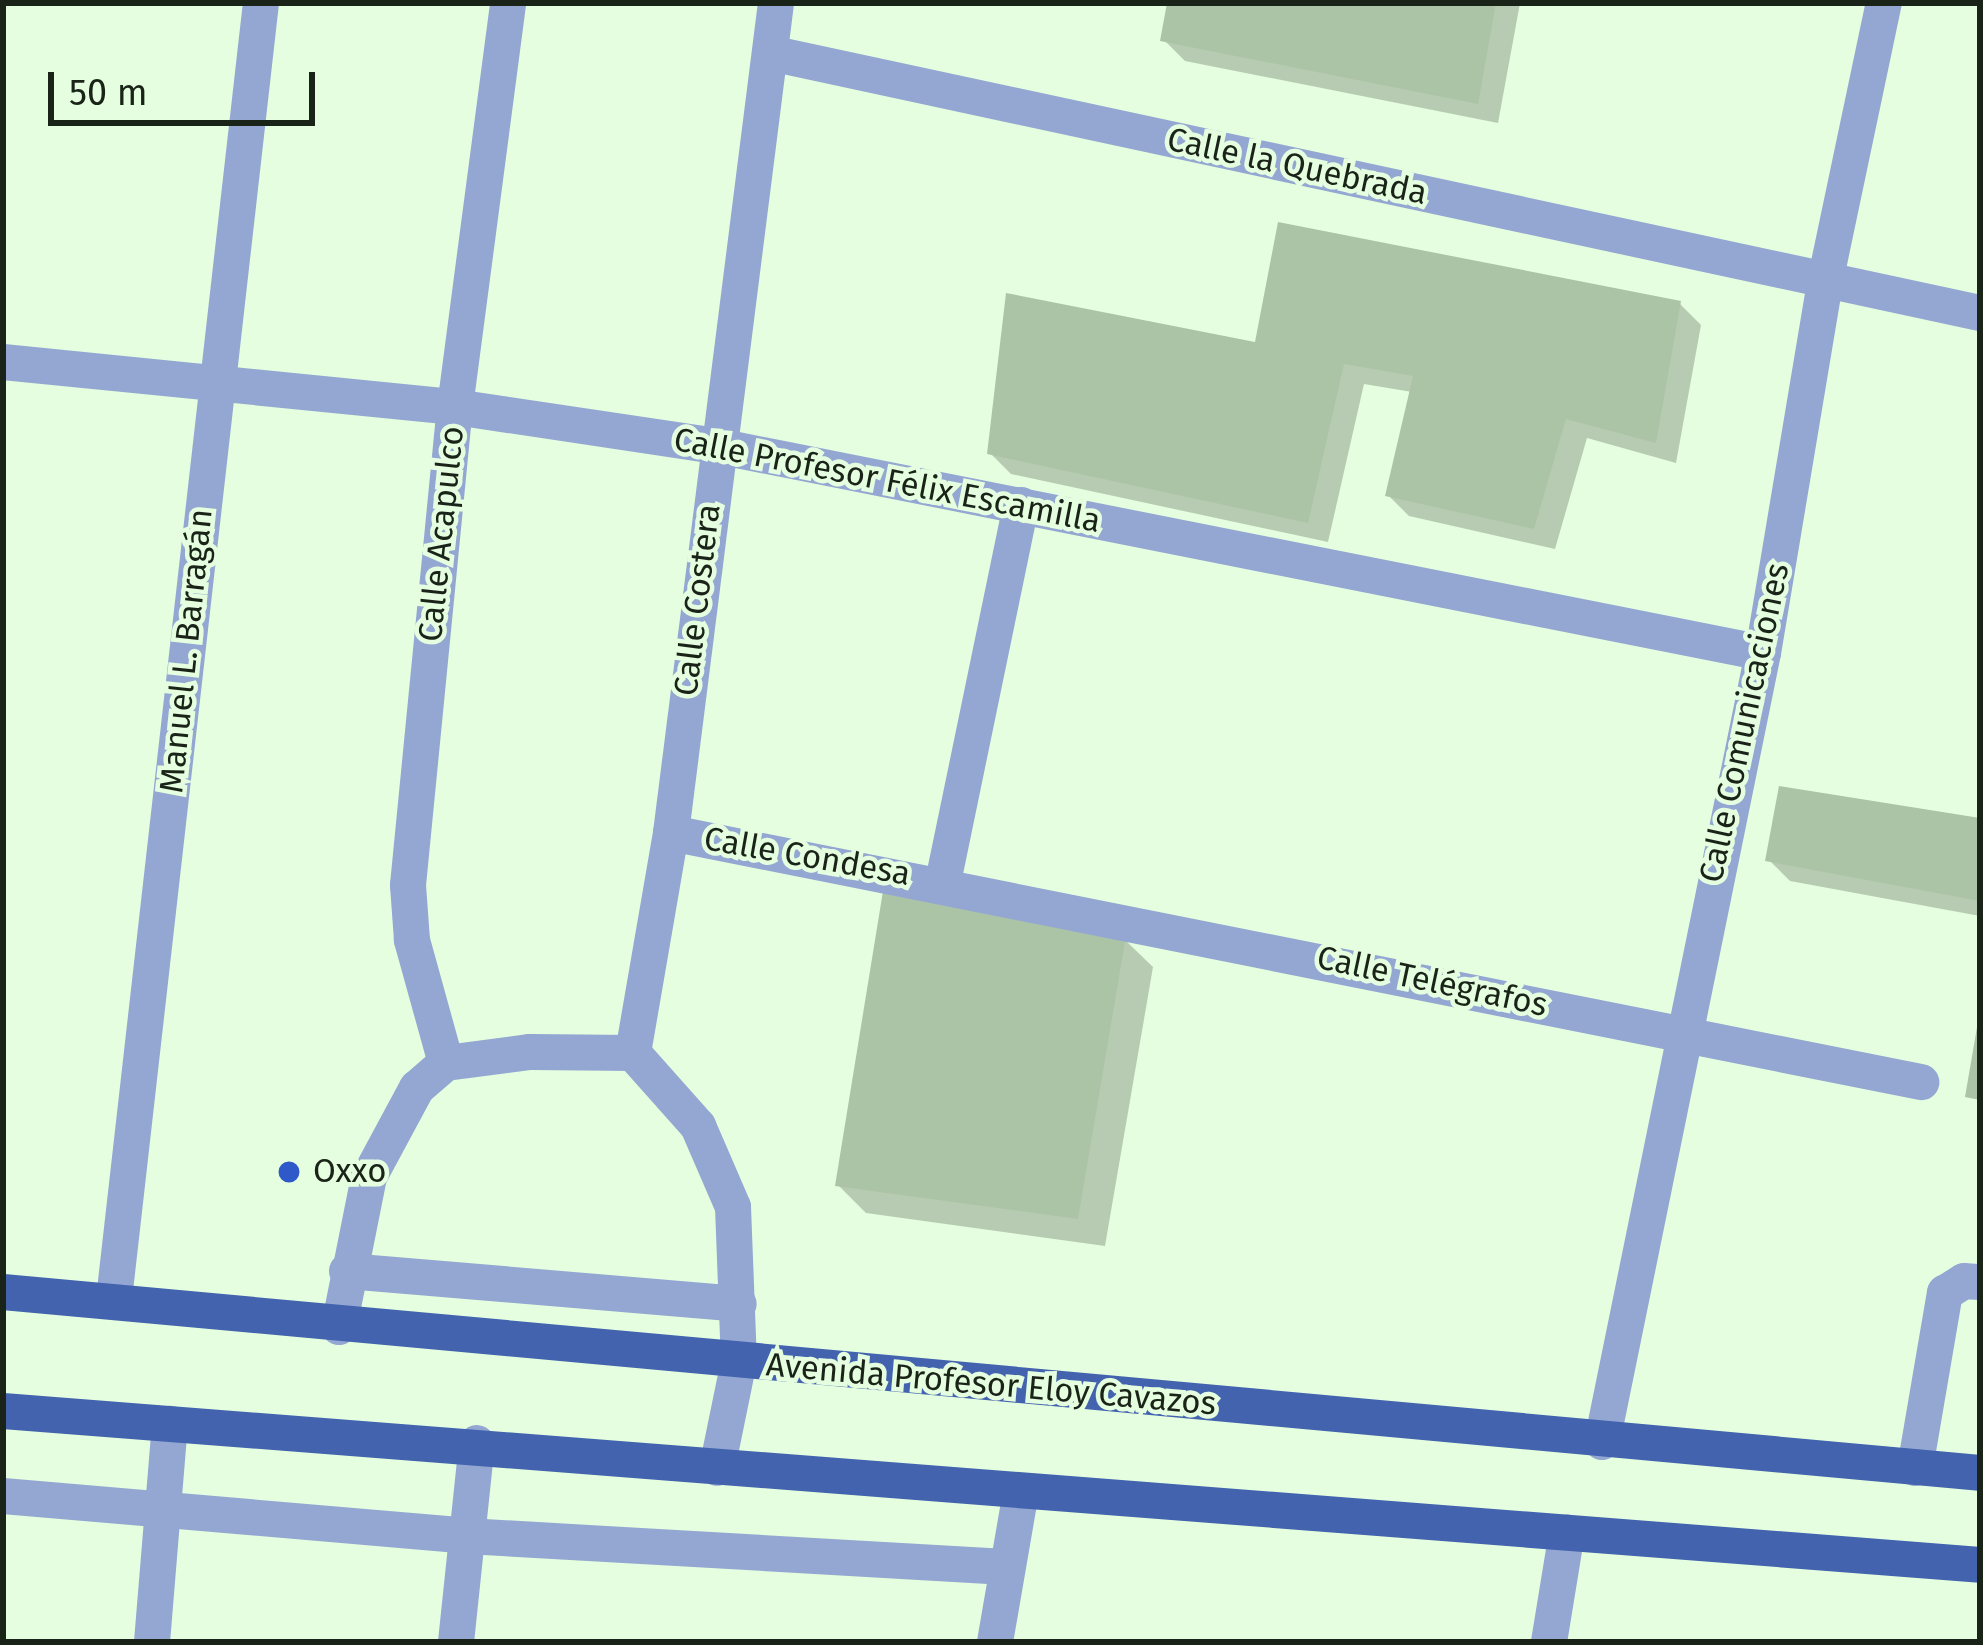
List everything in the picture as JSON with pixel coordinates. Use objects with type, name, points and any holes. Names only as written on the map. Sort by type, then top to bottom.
[{"type":"main road","name":"Avenida Profesor Eloy Cavazos","points":[[3,1292],[114,1299],[340,1327],[1980,1473]]},
{"type":"main road","points":[[3,1411],[477,1443],[717,1468],[1980,1565]]},
{"type":"street","name":"Manuel L. Barragán","points":[[114,1299],[261,3]]},
{"type":"street","name":"Calle Acapulco","points":[[446,1064],[412,940],[408,885],[454,407],[508,3]]},
{"type":"street","name":"Calle Costera","points":[[633,1053],[670,833],[776,3]]},
{"type":"street","name":"Calle Comunicaciones","points":[[1602,1442],[1679,1034],[1763,653],[1825,282],[1884,3]]},
{"type":"street","name":"Calle la Quebrada","points":[[770,53],[1980,313]]},
{"type":"street","name":"Calle Profesor Félix Escamilla","points":[[3,362],[454,407],[717,446],[1763,653]]},
{"type":"street","points":[[943,882],[1021,505]]},
{"type":"street","name":"Calle Condesa","points":[[670,833],[943,882]]},
{"type":"street","name":"Calle Telégrafos","points":[[943,882],[1921,1082]]},
{"type":"street","points":[[340,1327],[346,1271],[370,1177],[393,1124],[446,1064],[530,1052],[633,1053],[674,1094],[718,1160],[733,1207],[739,1361],[717,1468]]},
{"type":"street","points":[[346,1271],[739,1304]]},
{"type":"street","points":[[1915,1468],[1945,1293],[1964,1281],[1980,1282]]},
{"type":"street","points":[[152,1642],[170,1424]]},
{"type":"street","points":[[456,1642],[477,1443]]},
{"type":"street","points":[[995,1642],[1021,1492]]},
{"type":"street","points":[[3,1496],[466,1535],[1006,1567]]},
{"type":"street","points":[[1549,1642],[1567,1532]]},
{"type":"building","points":[[1167,3],[1496,3],[1478,104],[1160,41]]},
{"type":"building","points":[[1278,222],[1681,301],[1656,443],[1566,419],[1534,529],[1385,496],[1413,376],[1344,364],[1308,523],[987,454],[1006,293],[1255,342]]},
{"type":"building","points":[[1779,786],[1980,818],[1980,901],[1765,861]]},
{"type":"building","points":[[883,891],[1126,936],[1078,1219],[835,1186]]},
{"type":"building","points":[[1980,1010],[1980,1100],[1965,1097]]},
{"type":"place","name":"Oxxo","points":[[289,1172]]}]
